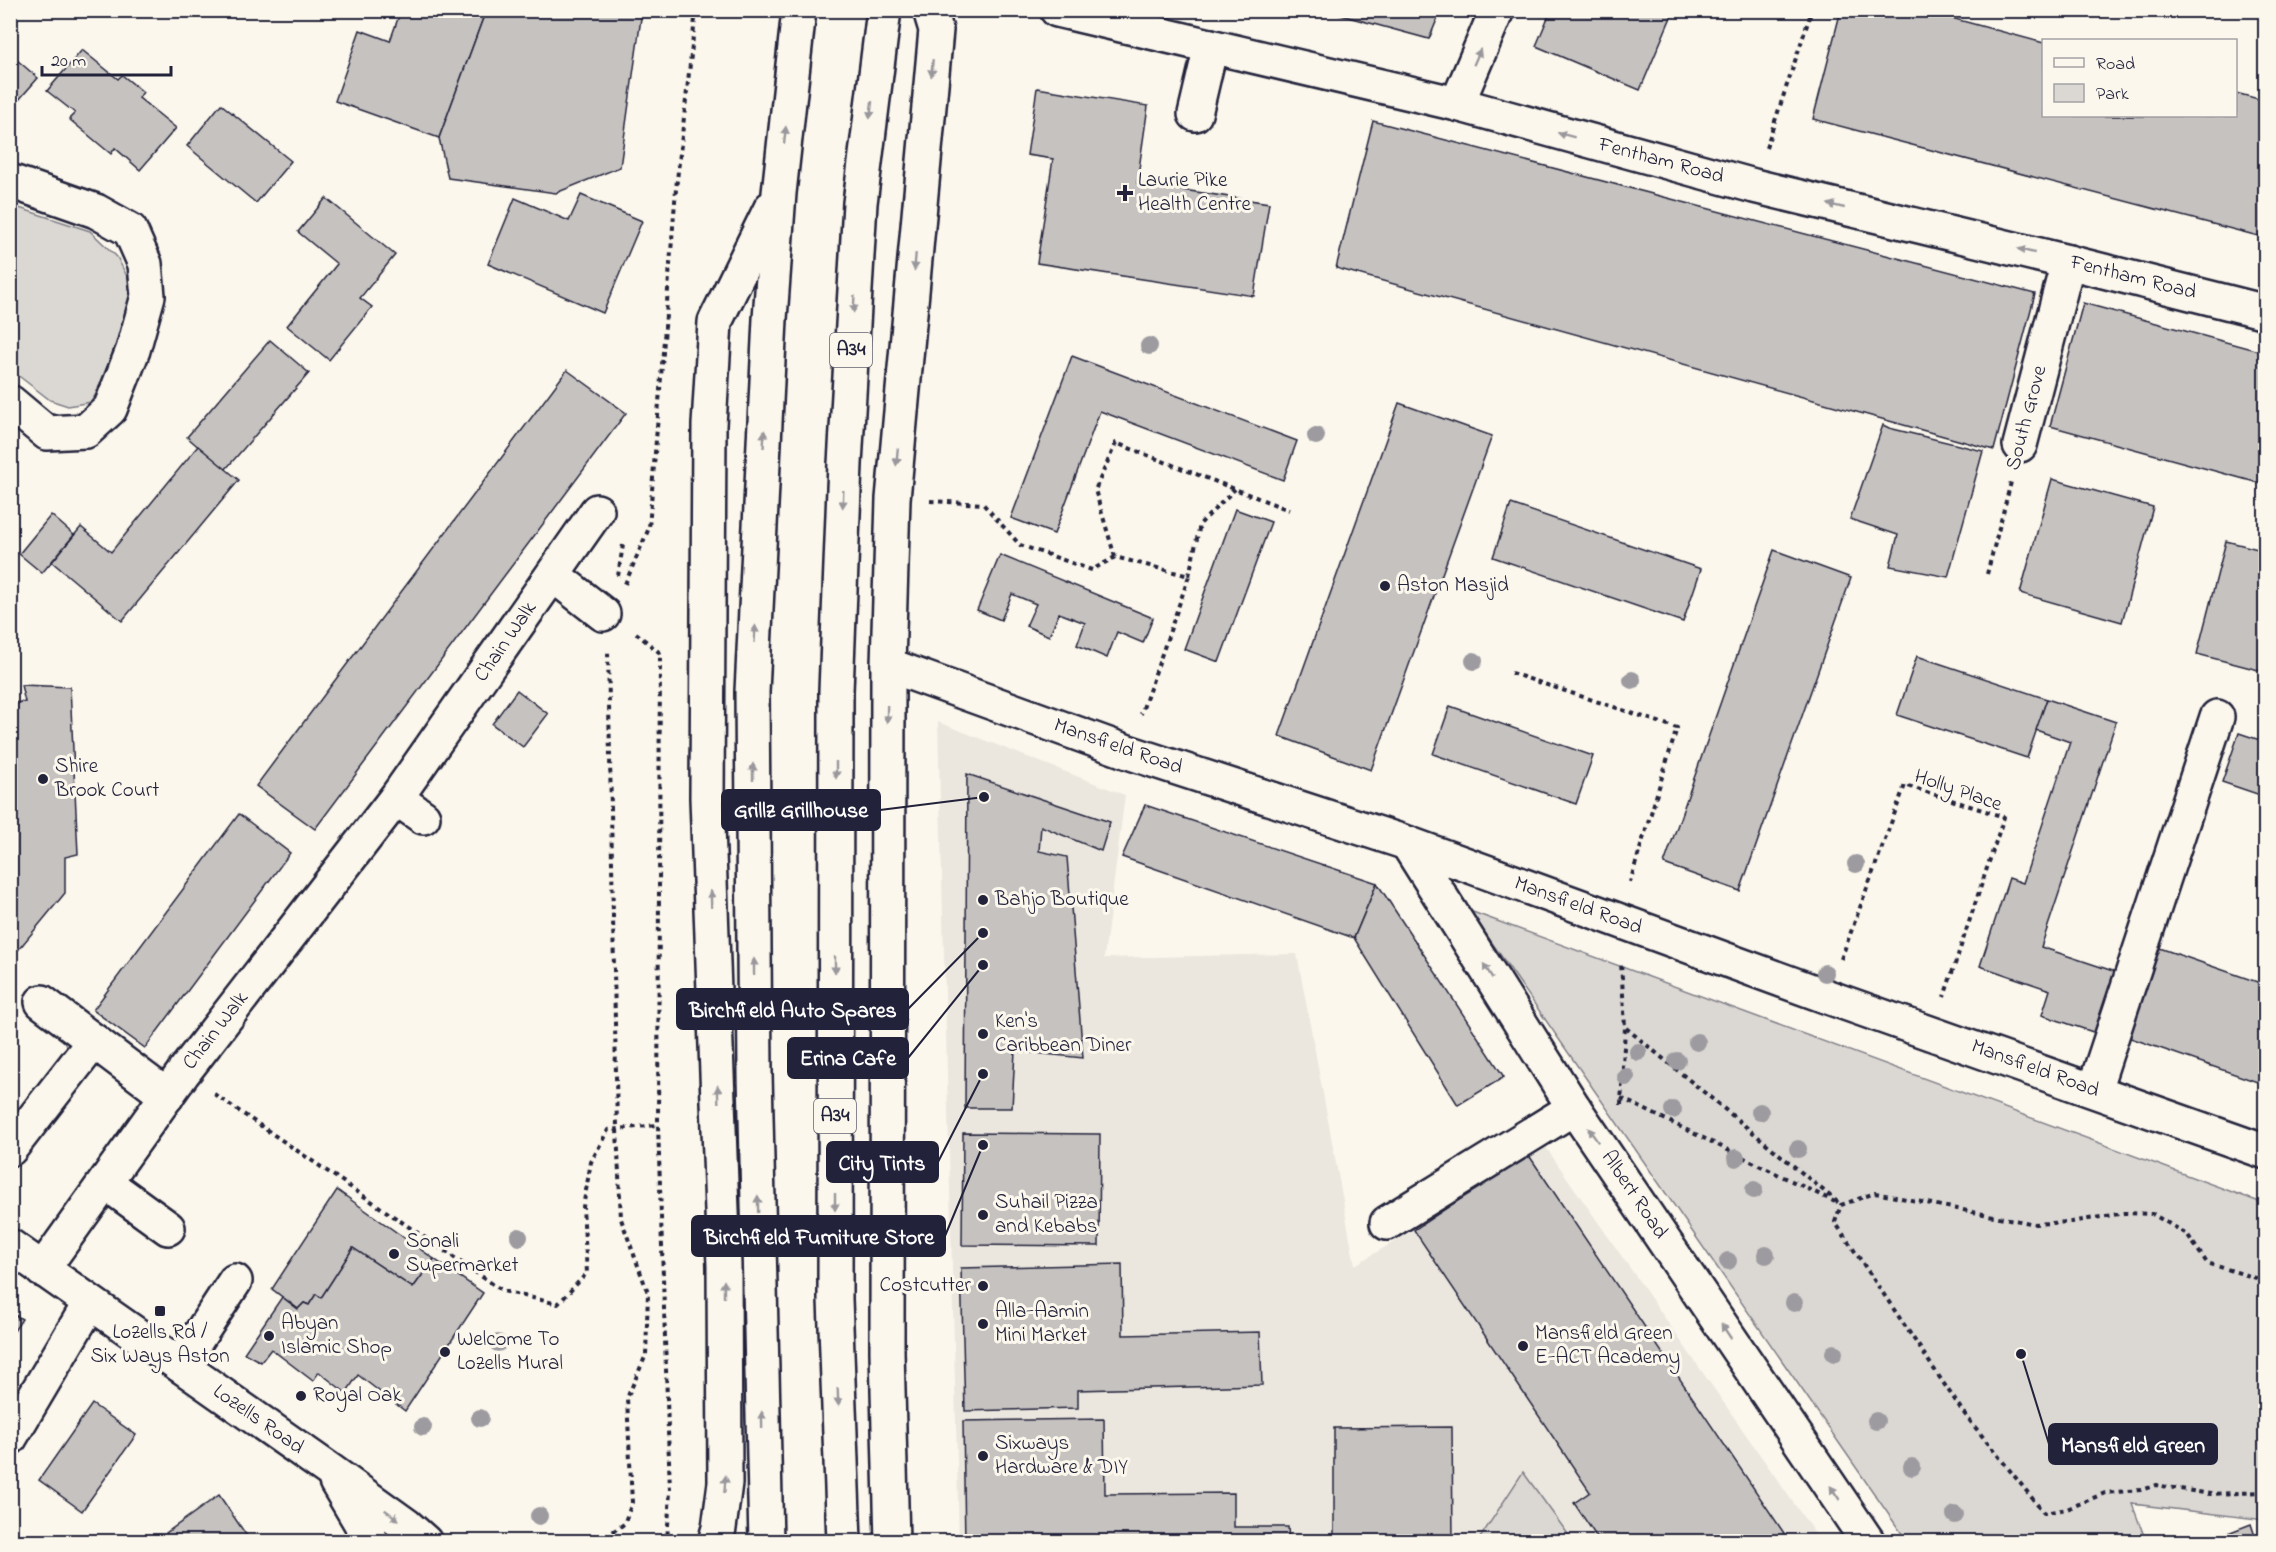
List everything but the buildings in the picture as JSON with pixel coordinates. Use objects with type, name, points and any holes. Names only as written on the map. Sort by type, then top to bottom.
[{"type":"main road","points":[[766,1542],[755,1074],[752,692],[770,319],[779,193],[799,10]]},
{"type":"main road","name":"A34","points":[[844,1542],[835,1299],[836,691],[845,464],[860,203],[884,10]]},
{"type":"main road","points":[[892,1542],[887,1352],[888,665],[893,499],[936,30],[930,10]]},
{"type":"main road","name":"Fentham Road","points":[[1057,10],[1457,104],[1754,186],[2068,261],[2265,312]]},
{"type":"main road","points":[[1457,104],[1497,10]]},
{"type":"main road","points":[[1195,114],[1210,46]]},
{"type":"main road","points":[[10,181],[96,211],[129,230],[145,264],[148,296],[133,350],[110,409],[86,431],[47,433],[10,402]]},
{"type":"main road","points":[[715,1542],[719,1528],[725,1471],[724,1266],[707,798],[709,425],[715,322],[779,193]]},
{"type":"main road","name":"South Grove","points":[[2020,445],[2068,261]]},
{"type":"main road","name":"Chain Walk","points":[[42,1269],[175,1085],[396,798],[597,511]]},
{"type":"main road","points":[[553,574],[618,611]]},
{"type":"main road","name":"Mansfield Road","points":[[888,665],[1128,752],[1407,843],[1827,997],[1932,1032],[2265,1152]]},
{"type":"main road","points":[[2094,1090],[2217,717]]},
{"type":"main road","points":[[396,798],[423,817]]},
{"type":"main road","name":"Albert Road","points":[[1407,843],[1574,1108],[1868,1542]]},
{"type":"main road","points":[[42,1002],[94,1041],[175,1085]]},
{"type":"main road","points":[[10,1149],[94,1041]]},
{"type":"main road","points":[[1387,1222],[1574,1108]]},
{"type":"main road","points":[[106,1183],[168,1228]]},
{"type":"main road","name":"Lozells Road","points":[[10,1246],[328,1469],[407,1526],[425,1542]]},
{"type":"main road","points":[[180,1365],[235,1281]]},
{"type":"main road","points":[[10,1438],[90,1303]]},
{"type":"main road","name":"Lozells Road","points":[[328,1469],[372,1542]]},
{"type":"path","points":[[667,1542],[670,1491],[658,1125],[660,653],[618,611],[649,528],[676,189],[696,10]]},
{"type":"path","points":[[1754,186],[1812,10]]},
{"type":"path","points":[[1115,557],[1095,490],[1116,443],[1289,510]]},
{"type":"path","name":"South Grove","points":[[1987,574],[2020,445]]},
{"type":"path","points":[[1128,752],[1189,576],[1200,524],[1235,489]]},
{"type":"path","points":[[893,499],[983,504],[1020,545],[1092,570],[1115,557],[1189,576]]},
{"type":"path","points":[[618,580],[624,535]]},
{"type":"path","points":[[598,1542],[624,1524],[632,1503],[627,1398],[646,1355],[648,1293],[621,1219],[617,1130],[609,647]]},
{"type":"path","points":[[1511,673],[1677,728],[1618,921],[1625,1027],[1620,1110]]},
{"type":"path","name":"Holly Place","points":[[1827,997],[1905,785],[2004,818],[1932,1032]]},
{"type":"path","points":[[1625,1027],[1841,1205]]},
{"type":"path","points":[[175,1085],[503,1291],[558,1304],[587,1273],[583,1207],[591,1162],[608,1130],[658,1125]]},
{"type":"path","points":[[1621,1098],[1841,1205],[1875,1193],[2035,1224],[2071,1222],[2124,1213],[2152,1214],[2187,1234],[2207,1263],[2265,1281]]},
{"type":"path","points":[[1841,1205],[1835,1222],[1963,1412],[2044,1512],[2067,1509],[2105,1493],[2141,1490],[2156,1485],[2210,1494],[2265,1492]]},
{"type":"shaded area","points":[[938,722],[1125,795],[1104,958],[1297,954],[1355,1265],[1414,1230],[1528,1154],[1545,1146],[1820,1541],[959,1541]]},
{"type":"green space","points":[[10,205],[90,231],[117,257],[134,290],[118,358],[91,402],[68,406],[50,400],[11,370]]},
{"type":"green space","points":[[1470,911],[2265,1204],[2265,1520],[2132,1504],[2146,1541],[1907,1541]]},
{"type":"green space","points":[[1523,1472],[1573,1541],[1478,1541]]},
{"type":"place","name":"Laurie Pike Health Centre","points":[[1125,193]]},
{"type":"place","name":"Aston Masjid","points":[[1385,586]]},
{"type":"place","name":"Shire Brook Court","points":[[43,779]]},
{"type":"place","name":"Grillz Grillhouse","points":[[984,797]]},
{"type":"place","name":"Bahjo Boutique","points":[[983,900]]},
{"type":"place","name":"Birchfield Auto Spares","points":[[983,933]]},
{"type":"place","name":"Erina Cafe","points":[[983,965]]},
{"type":"place","name":"Ken's Caribbean Diner","points":[[983,1034]]},
{"type":"place","name":"City Tints","points":[[983,1074]]},
{"type":"place","name":"Birchfield Furniture Store","points":[[983,1145]]},
{"type":"place","name":"Suhail Pizza and Kebabs","points":[[983,1215]]},
{"type":"place","name":"Sonali Supermarket","points":[[394,1254]]},
{"type":"place","name":"Costcutter","points":[[983,1286]]},
{"type":"place","name":"Lozells Rd / Six Ways Aston","points":[[160,1311]]},
{"type":"place","name":"Alla-Aamin Mini Market","points":[[983,1324]]},
{"type":"place","name":"Abyan Islamic Shop","points":[[269,1336]]},
{"type":"place","name":"Mansfield Green E-ACT Academy","points":[[1523,1346]]},
{"type":"place","name":"Welcome To Lozells Mural","points":[[445,1352]]},
{"type":"place","name":"Mansfield Green","points":[[2021,1354]]},
{"type":"place","name":"Royal Oak","points":[[301,1396]]},
{"type":"place","name":"Sixways Hardware & DIY","points":[[983,1456]]}]
